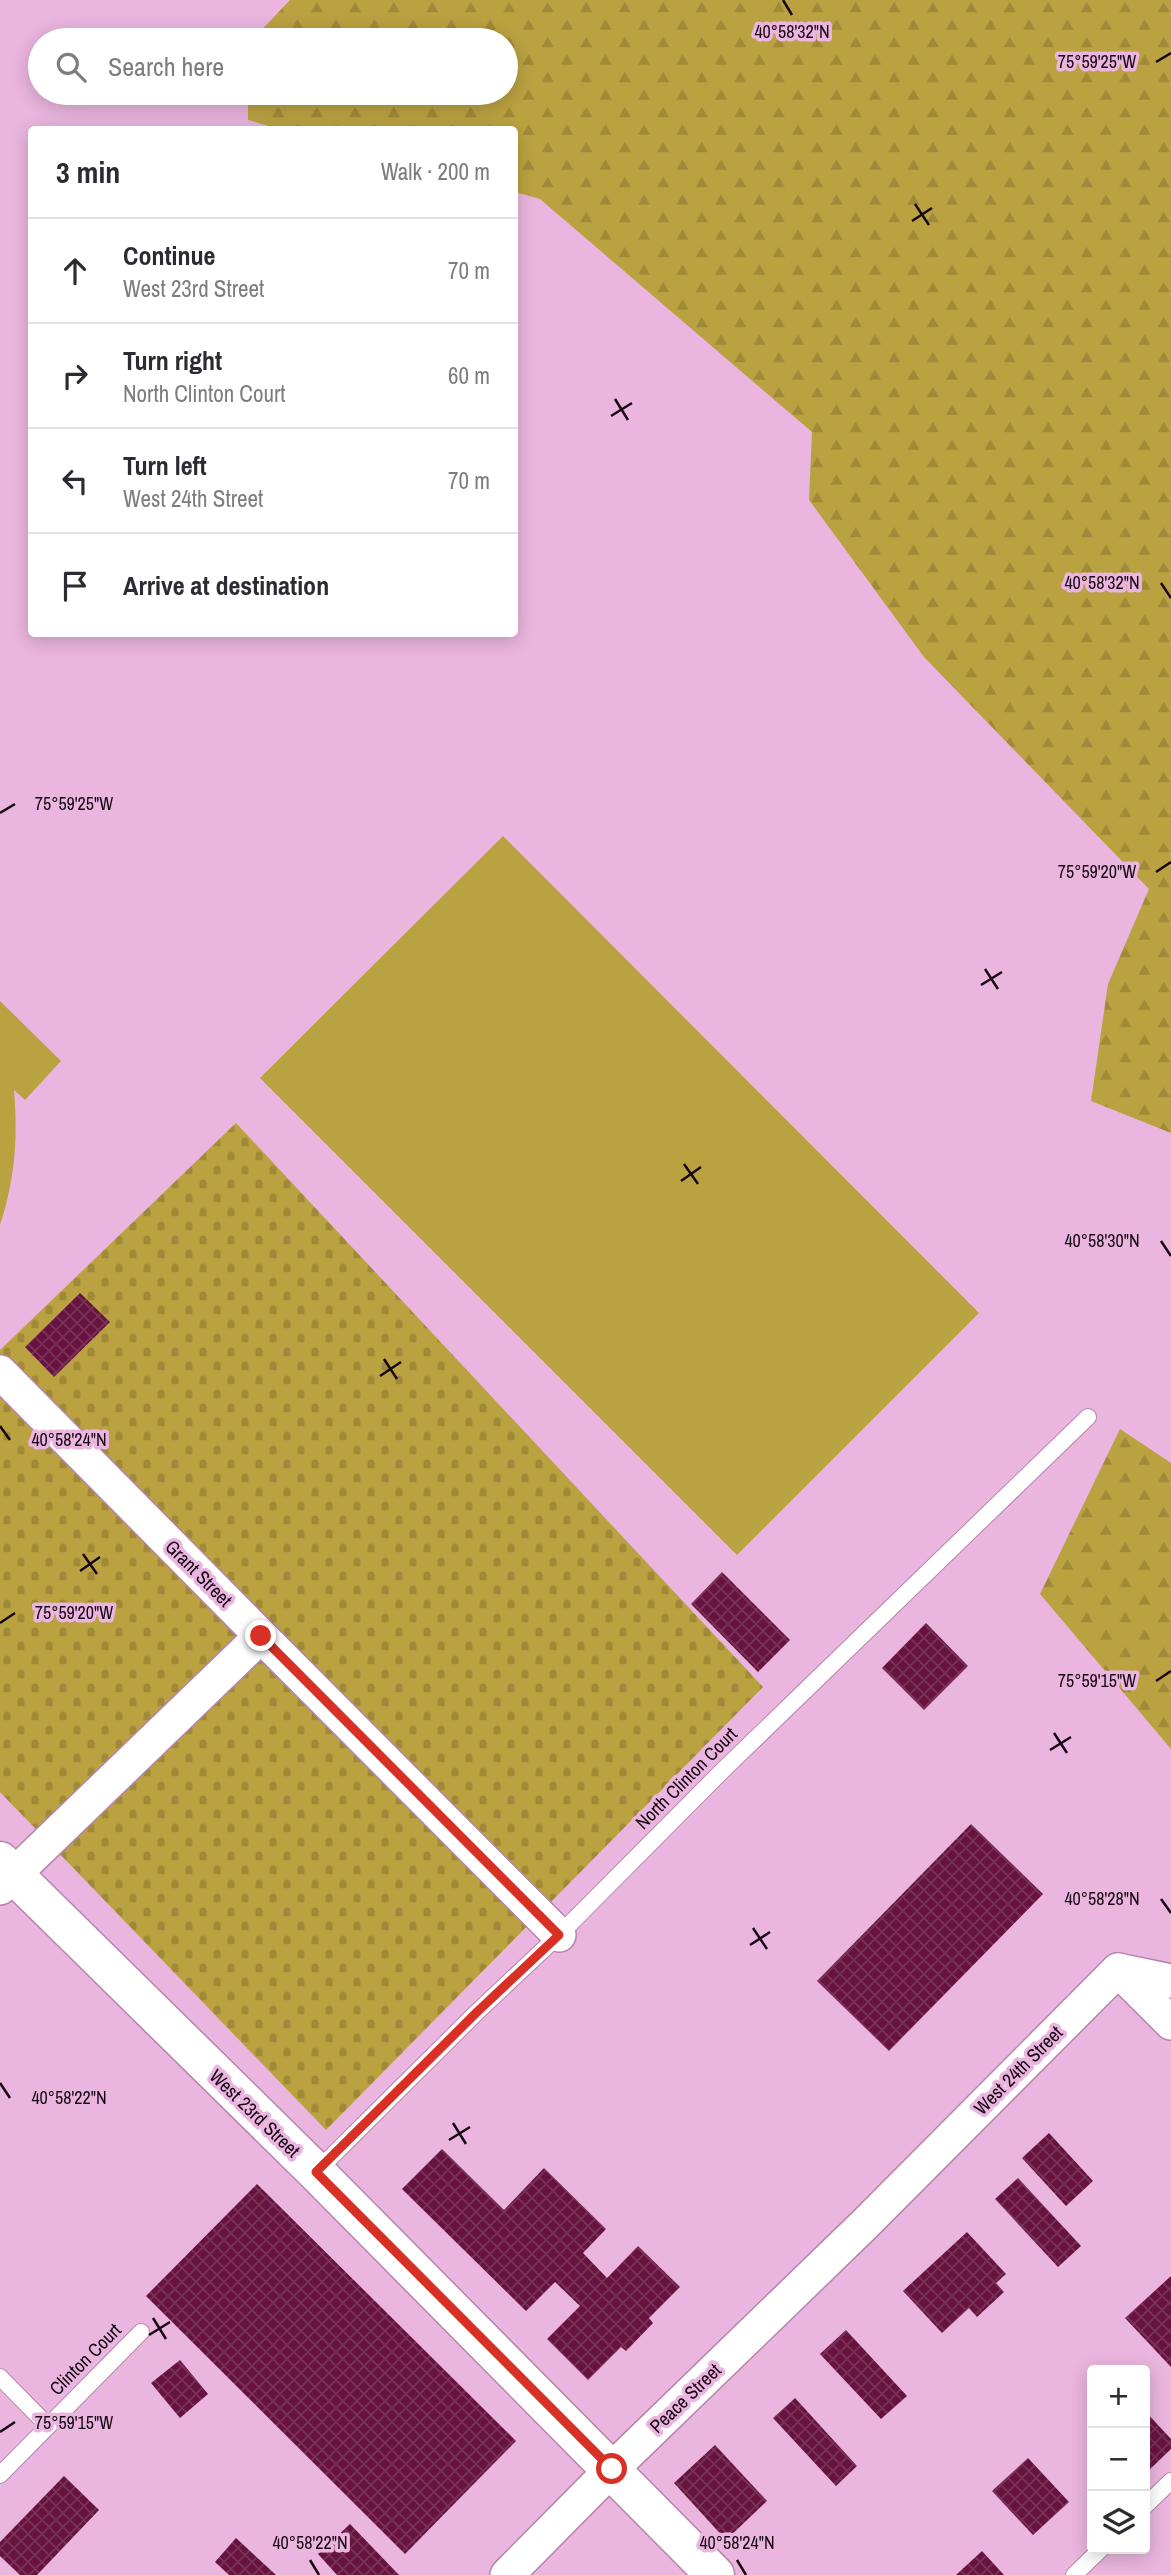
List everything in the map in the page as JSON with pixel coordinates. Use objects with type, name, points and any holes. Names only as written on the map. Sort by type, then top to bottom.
[{"type":"street","name":"Grant Street","points":[[0,1372],[261,1636]]},
{"type":"street","points":[[5,1874],[261,1636],[559,1935]]},
{"type":"street","name":"West 23rd Street","points":[[5,1874],[316,2172],[715,2575]]},
{"type":"street","points":[[1118,1970],[1171,1980]]},
{"type":"street","points":[[1118,1970],[1171,2023]]},
{"type":"street","name":"West 24th Street","points":[[866,2224],[1118,1970]]},
{"type":"street","name":"Peace Street","points":[[507,2575],[612,2469],[866,2224]]},
{"type":"lane","name":"North Clinton Court","points":[[316,2172],[477,2012],[559,1935],[720,1773],[1088,1417]]},
{"type":"lane","name":"Clinton Court","points":[[0,2475],[141,2332]]},
{"type":"lane","points":[[0,2377],[48,2426]]},
{"type":"lane","points":[[1150,2501],[1171,2480]]},
{"type":"lane","points":[[1074,2575],[1096,2554]]},
{"type":"green space","points":[[290,0],[1171,0],[1171,1133],[1091,1101],[1108,984],[1149,889],[924,657],[809,500],[812,432],[540,199],[518,193],[518,126],[269,126],[248,120],[248,105],[518,105],[518,28],[263,28]]},
{"type":"green space","points":[[503,836],[979,1313],[737,1555],[260,1078]]},
{"type":"green space","points":[[0,1001],[61,1061],[25,1100],[14,1090],[14,1158],[0,1225]]},
{"type":"green space","points":[[236,1123],[763,1687],[326,2130],[0,1792],[0,1350]]},
{"type":"green space","points":[[1120,1429],[1171,1463],[1171,1749],[1040,1594]]},
{"type":"building","points":[[80,1293],[110,1322],[54,1377],[25,1347]]},
{"type":"building","points":[[722,1572],[790,1640],[758,1672],[691,1604]]},
{"type":"building","points":[[926,1623],[968,1666],[924,1710],[882,1668]]},
{"type":"building","points":[[971,1824],[1043,1894],[889,2051],[817,1981]]},
{"type":"building","points":[[1049,2133],[1093,2181],[1066,2206],[1022,2158]]},
{"type":"building","points":[[442,2149],[504,2210],[544,2168],[606,2229],[583,2253],[607,2278],[638,2246],[680,2287],[649,2318],[653,2323],[626,2351],[621,2347],[588,2380],[547,2339],[580,2306],[555,2282],[526,2311],[402,2189]]},
{"type":"building","points":[[1018,2178],[1081,2246],[1058,2267],[995,2199]]},
{"type":"building","points":[[257,2184],[516,2441],[405,2554],[146,2296]]},
{"type":"building","points":[[967,2232],[1006,2274],[996,2283],[1004,2292],[977,2317],[969,2308],[942,2333],[903,2291]]},
{"type":"building","points":[[1171,2276],[1171,2367],[1125,2318]]},
{"type":"building","points":[[846,2330],[907,2396],[881,2419],[820,2354]]},
{"type":"building","points":[[180,2360],[208,2394],[180,2418],[151,2383]]},
{"type":"building","points":[[795,2398],[857,2466],[836,2486],[773,2418]]},
{"type":"building","points":[[1150,2416],[1171,2439],[1171,2449],[1150,2469]]},
{"type":"building","points":[[715,2445],[767,2501],[726,2540],[674,2483]]},
{"type":"building","points":[[1028,2458],[1069,2502],[1033,2535],[992,2491]]},
{"type":"building","points":[[64,2476],[99,2510],[37,2575],[20,2575],[0,2556],[0,2542]]},
{"type":"building","points":[[350,2524],[399,2575],[337,2575],[318,2554]]},
{"type":"building","points":[[236,2538],[276,2575],[229,2575],[215,2562]]},
{"type":"building","points":[[982,2551],[1004,2575],[956,2575]]},
{"type":"route","points":[[261,1636],[559,1935],[477,2012],[316,2172],[612,2469]]}]
